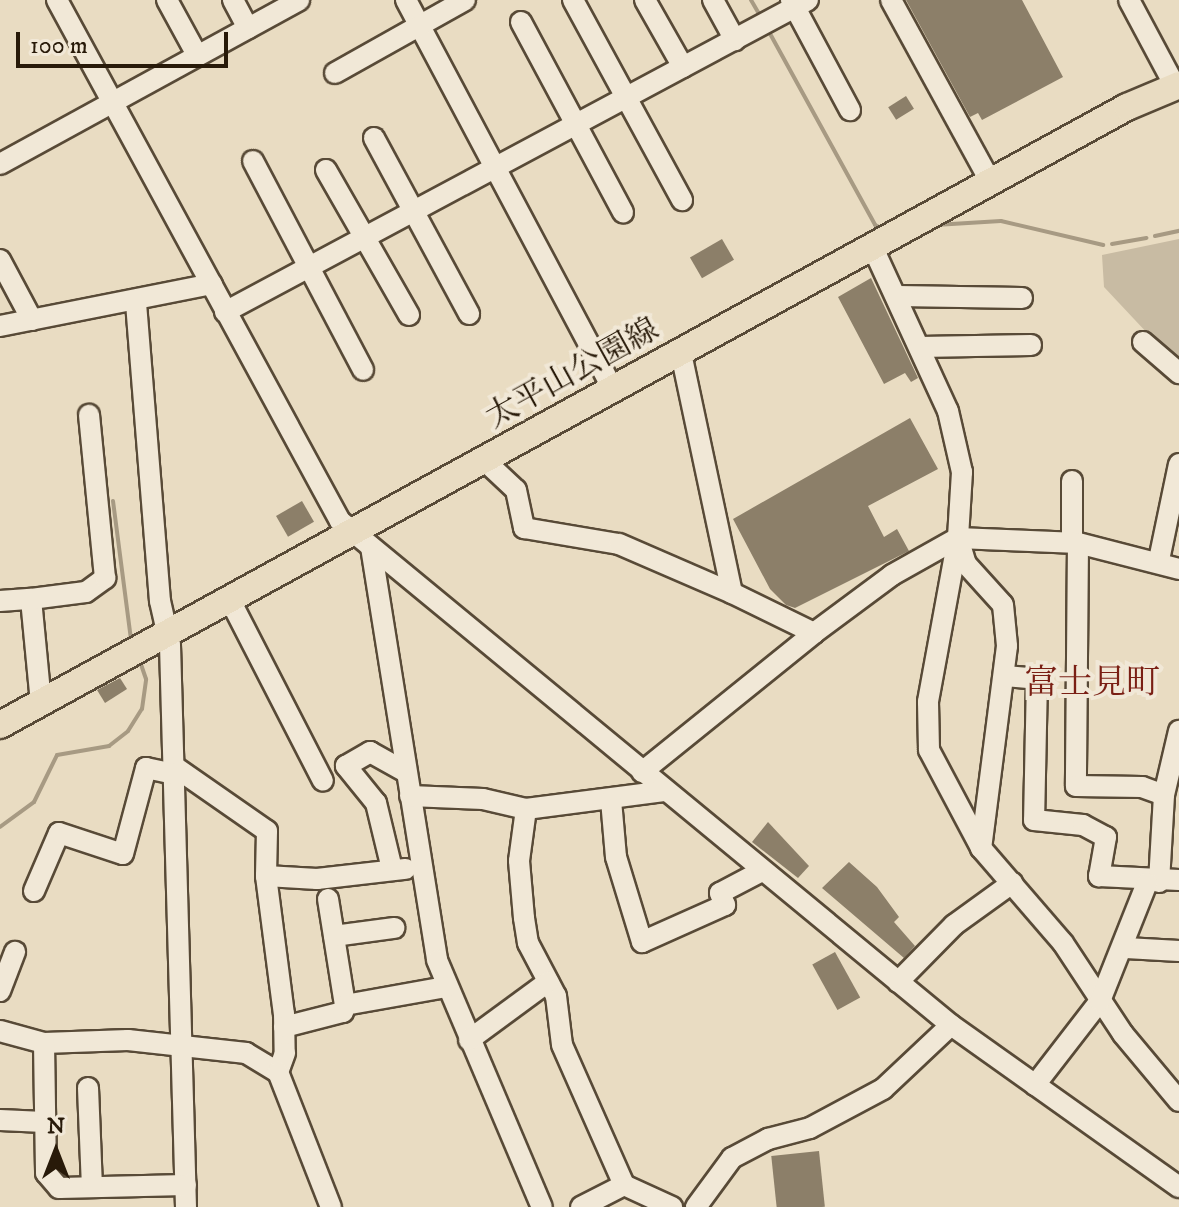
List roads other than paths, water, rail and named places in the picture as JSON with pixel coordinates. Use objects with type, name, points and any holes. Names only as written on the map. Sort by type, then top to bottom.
[{"type":"main road","name":"太平山公園線","points":[[0,725],[230,600],[362,540],[485,461],[991,183],[1177,86]]},
{"type":"street","points":[[57,0],[225,312],[362,540],[951,1025],[1179,1187]]},
{"type":"street","points":[[167,0],[197,55]]},
{"type":"street","points":[[233,0],[248,28]]},
{"type":"street","points":[[0,164],[299,0]]},
{"type":"street","points":[[406,0],[613,390]]},
{"type":"street","points":[[335,73],[465,0]]},
{"type":"street","points":[[573,0],[682,200]]},
{"type":"street","points":[[645,0],[683,67]]},
{"type":"street","points":[[713,0],[735,40]]},
{"type":"street","points":[[891,0],[991,183]]},
{"type":"street","points":[[1129,0],[1177,86]]},
{"type":"street","points":[[225,312],[735,40],[798,3],[850,110]]},
{"type":"street","points":[[521,22],[623,212]]},
{"type":"street","points":[[374,138],[417,211],[469,314]]},
{"type":"street","points":[[253,161],[363,370]]},
{"type":"street","points":[[326,170],[409,315]]},
{"type":"street","points":[[884,242],[898,296],[948,411],[962,472],[958,538],[928,702],[929,750],[981,848],[1063,943],[1100,1001],[1179,1101]]},
{"type":"street","points":[[0,260],[32,320]]},
{"type":"street","points":[[0,326],[136,303],[212,284]]},
{"type":"street","points":[[898,296],[1022,298]]},
{"type":"street","points":[[136,303],[160,601],[168,632],[185,1046],[186,1207]]},
{"type":"street","points":[[1143,342],[1179,373]]},
{"type":"street","points":[[920,347],[1031,345]]},
{"type":"street","points":[[681,353],[732,593]]},
{"type":"street","points":[[0,601],[86,592],[105,578],[89,415]]},
{"type":"street","points":[[485,461],[516,490],[524,528],[619,544],[814,633]]},
{"type":"street","points":[[1159,560],[1179,464]]},
{"type":"street","points":[[1072,481],[1076,786],[1142,787],[1164,795]]},
{"type":"street","points":[[958,538],[966,564],[1003,605],[1005,676],[981,848]]},
{"type":"street","points":[[642,772],[814,633],[892,575],[958,538],[1075,543],[1159,560],[1179,569]]},
{"type":"street","points":[[362,540],[421,869],[446,987],[542,1207]]},
{"type":"street","points":[[31,599],[41,703]]},
{"type":"street","points":[[230,600],[323,781]]},
{"type":"street","points":[[1005,676],[1037,679],[1034,820],[1083,825],[1106,837],[1099,876],[1162,881]]},
{"type":"street","points":[[1035,1085],[1100,1001],[1162,881],[1164,795],[1179,731]]},
{"type":"street","points":[[392,869],[376,803],[346,766],[370,752],[406,772]]},
{"type":"street","points":[[34,891],[59,833],[123,854],[146,768],[175,770],[267,831],[266,876],[284,1027],[278,1072],[331,1207]]},
{"type":"street","points":[[410,796],[483,799],[526,809],[664,791]]},
{"type":"street","points":[[611,800],[616,857],[642,942],[725,905],[720,893],[762,871]]},
{"type":"street","points":[[526,809],[519,861],[524,918],[528,943],[548,982],[562,1045],[624,1185],[672,1207]]},
{"type":"street","points":[[266,876],[317,879],[392,869],[421,869]]},
{"type":"street","points":[[898,982],[954,925],[1012,883]]},
{"type":"street","points":[[284,1027],[343,1012],[345,1005],[328,899]]},
{"type":"street","points":[[334,936],[394,928]]},
{"type":"street","points":[[1126,948],[1179,951]]},
{"type":"street","points":[[0,991],[15,952]]},
{"type":"street","points":[[469,1040],[548,982]]},
{"type":"street","points":[[345,1005],[446,987]]},
{"type":"street","points":[[696,1207],[732,1158],[768,1139],[810,1128],[883,1089],[951,1025]]},
{"type":"street","points":[[0,1031],[44,1043],[185,1046],[246,1053],[278,1072]]},
{"type":"street","points":[[44,1043],[46,1173],[59,1188],[186,1185]]},
{"type":"street","points":[[88,1088],[92,1187]]},
{"type":"street","points":[[0,1120],[44,1122]]},
{"type":"street","points":[[581,1207],[624,1185]]},
{"type":"waterway","points":[[751,0],[762,19]]},
{"type":"waterway","points":[[768,30],[875,225],[883,229]]},
{"type":"waterway","points":[[935,225],[1001,221],[1103,245]]},
{"type":"waterway","points":[[1155,236],[1179,231]]},
{"type":"waterway","points":[[1112,244],[1146,238]]},
{"type":"waterway","points":[[113,501],[131,639]]},
{"type":"waterway","points":[[0,827],[34,802],[57,755],[109,746],[128,731],[142,709],[146,679],[140,662]]},
{"type":"district","name":"富士見町","points":[[1092,684]]}]
